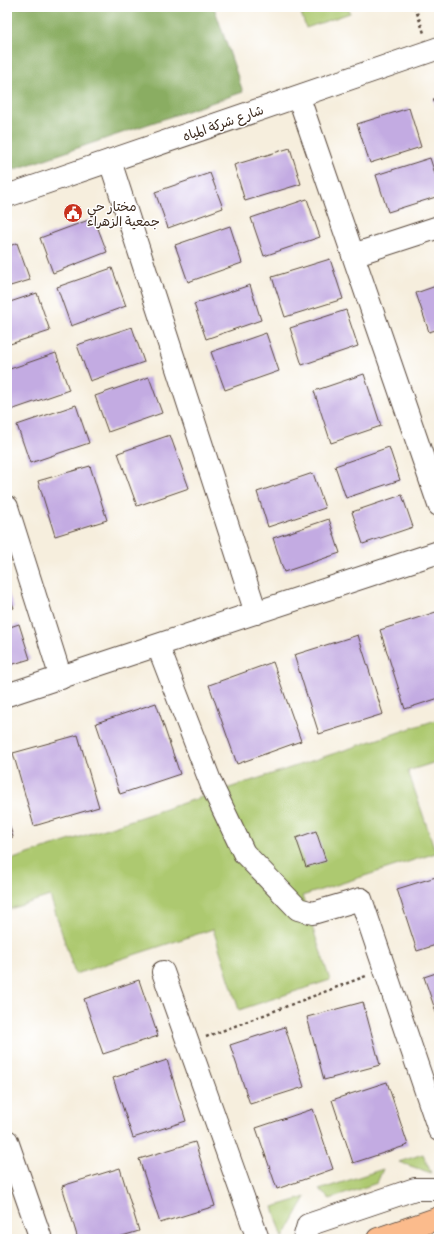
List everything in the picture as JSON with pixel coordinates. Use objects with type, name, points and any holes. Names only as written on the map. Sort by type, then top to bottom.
[{"type":"main road","points":[[378,1239],[439,1218]]},
{"type":"street","name":"شارع شركة المياه","points":[[7,196],[299,98],[435,50]]},
{"type":"street","points":[[299,98],[439,505]]},
{"type":"street","points":[[110,162],[256,613]]},
{"type":"street","points":[[353,255],[439,227]]},
{"type":"street","points":[[7,507],[61,678]]},
{"type":"street","points":[[7,695],[439,552]]},
{"type":"street","points":[[158,646],[212,786],[244,853],[298,909],[313,913],[361,898],[439,1130]]},
{"type":"street","points":[[164,972],[258,1239]]},
{"type":"street","points":[[7,1141],[40,1239]]},
{"type":"street","points":[[304,1239],[308,1225],[415,1189],[439,1189]]},
{"type":"path","points":[[415,7],[435,50]]},
{"type":"path","points":[[189,1044],[384,969]]},
{"type":"green space","points":[[7,7],[214,7],[243,92],[7,172]]},
{"type":"green space","points":[[299,7],[348,7],[350,13],[306,28]]},
{"type":"green space","points":[[439,719],[439,761],[408,771],[436,853],[302,896],[330,980],[239,1010],[213,929],[75,974],[50,896],[7,910],[7,861]]},
{"type":"green space","points":[[423,1154],[431,1173],[399,1162]]},
{"type":"green space","points":[[383,1169],[377,1183],[330,1199],[319,1190]]},
{"type":"green space","points":[[306,1197],[283,1238],[273,1207]]},
{"type":"building","points":[[439,98],[439,116],[433,99]]},
{"type":"building","points":[[409,108],[421,147],[370,163],[357,124]]},
{"type":"building","points":[[290,148],[301,184],[245,201],[234,165]]},
{"type":"building","points":[[430,158],[439,186],[439,196],[388,212],[376,175]]},
{"type":"building","points":[[210,173],[223,208],[168,228],[155,192]]},
{"type":"building","points":[[307,199],[320,237],[264,256],[251,218]]},
{"type":"building","points":[[94,218],[107,252],[53,273],[40,238]]},
{"type":"building","points":[[230,226],[242,263],[188,282],[175,245]]},
{"type":"building","points":[[17,243],[30,280],[7,287],[7,247]]},
{"type":"building","points":[[330,259],[343,299],[285,317],[272,277]]},
{"type":"building","points":[[112,268],[126,306],[71,326],[57,287]]},
{"type":"building","points":[[250,285],[261,320],[206,339],[194,304]]},
{"type":"building","points":[[439,285],[439,329],[429,332],[416,293]]},
{"type":"building","points":[[37,293],[50,331],[7,345],[7,303]]},
{"type":"building","points":[[346,310],[358,346],[302,365],[290,328]]},
{"type":"building","points":[[132,327],[144,362],[90,381],[77,345]]},
{"type":"building","points":[[266,333],[279,371],[225,390],[211,352]]},
{"type":"building","points":[[56,353],[69,390],[11,410],[7,397],[7,370]]},
{"type":"building","points":[[364,374],[381,426],[331,443],[314,391]]},
{"type":"building","points":[[149,377],[162,413],[108,432],[95,396]]},
{"type":"building","points":[[76,405],[89,443],[30,463],[17,425]]},
{"type":"building","points":[[170,435],[189,488],[137,506],[118,453]]},
{"type":"building","points":[[389,447],[400,480],[346,498],[335,466]]},
{"type":"building","points":[[90,466],[107,520],[55,536],[38,481]]},
{"type":"building","points":[[313,473],[325,508],[268,527],[257,492]]},
{"type":"building","points":[[402,495],[413,527],[363,544],[352,512]]},
{"type":"building","points":[[329,519],[340,553],[284,572],[273,538]]},
{"type":"building","points":[[7,589],[14,608],[7,610]]},
{"type":"building","points":[[439,611],[439,698],[405,709],[380,630]]},
{"type":"building","points":[[19,624],[30,659],[7,666],[7,628]]},
{"type":"building","points":[[358,635],[383,714],[319,734],[294,655]]},
{"type":"building","points":[[273,662],[301,741],[237,764],[209,685]]},
{"type":"building","points":[[156,703],[180,774],[120,794],[96,723]]},
{"type":"building","points":[[78,735],[99,807],[34,826],[13,753]]},
{"type":"building","points":[[7,817],[13,837],[7,839]]},
{"type":"building","points":[[316,831],[326,861],[306,867],[296,838]]},
{"type":"building","points":[[439,876],[439,944],[417,951],[397,889]]},
{"type":"building","points":[[439,972],[439,1021],[424,977]]},
{"type":"building","points":[[139,980],[158,1036],[103,1054],[84,999]]},
{"type":"building","points":[[363,1002],[380,1065],[324,1080],[307,1017]]},
{"type":"building","points":[[285,1027],[304,1087],[250,1104],[230,1045]]},
{"type":"building","points":[[167,1060],[186,1121],[133,1138],[113,1078]]},
{"type":"building","points":[[387,1082],[408,1145],[353,1163],[332,1100]]},
{"type":"building","points":[[313,1109],[333,1169],[277,1189],[256,1128]]},
{"type":"building","points":[[195,1142],[215,1206],[160,1223],[139,1159]]},
{"type":"building","points":[[120,1168],[139,1231],[112,1239],[78,1239],[62,1186]]},
{"type":"place","name":"مختار حي جمعية الزهراء","points":[[73,213]]}]
